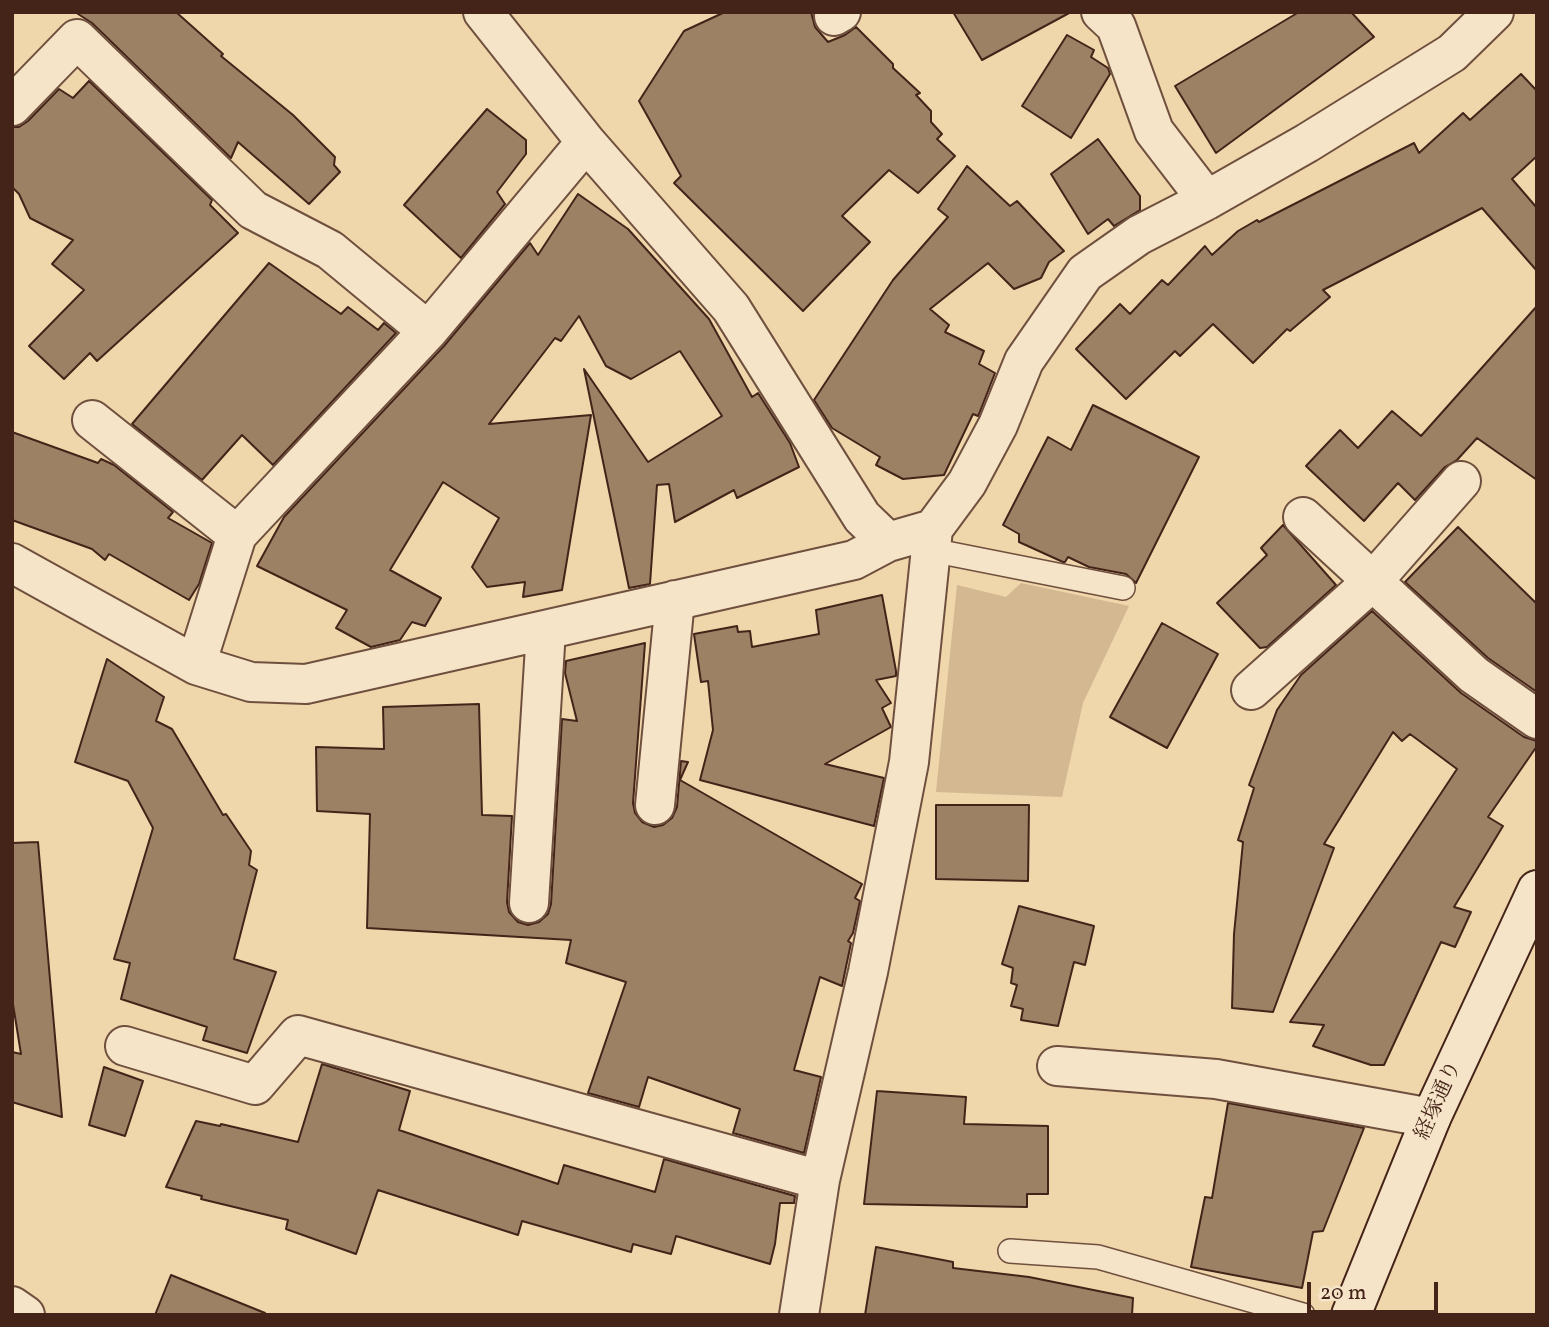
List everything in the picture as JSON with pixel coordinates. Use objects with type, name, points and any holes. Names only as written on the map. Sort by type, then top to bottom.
[{"type":"street","points":[[483,12],[586,142],[731,309],[862,517],[888,542]]},
{"type":"street","points":[[1101,12],[1116,26],[1154,131],[1207,200]]},
{"type":"street","points":[[799,1315],[820,1180],[868,972],[909,762],[932,540],[998,425],[1024,361],[1085,273],[1139,235],[1207,200],[1307,142],[1452,53],[1494,12]]},
{"type":"street","points":[[12,106],[77,40],[253,210],[331,250],[428,331]]},
{"type":"street","points":[[196,665],[237,535],[428,331],[586,142]]},
{"type":"street","points":[[92,420],[237,535]]},
{"type":"street","points":[[1251,690],[1373,581],[1461,481]]},
{"type":"street","points":[[1303,517],[1474,675],[1537,719]]},
{"type":"street","points":[[12,562],[196,665],[251,682],[306,684],[854,560],[888,542],[932,540]]},
{"type":"street","points":[[655,805],[675,600]]},
{"type":"street","points":[[529,903],[546,630]]},
{"type":"street","name":"経塚通り","points":[[1351,1315],[1431,1118],[1537,890]]},
{"type":"street","points":[[125,1046],[255,1085],[298,1035],[820,1180]]},
{"type":"street","points":[[1057,1066],[1216,1079],[1431,1118]]},
{"type":"street","points":[[12,1306],[25,1315]]},
{"type":"lane","points":[[932,540],[1123,588]]},
{"type":"lane","points":[[1010,1251],[1098,1257],[1303,1315]]},
{"type":"shaded area","points":[[1021,583],[1129,606],[1083,703],[1062,797],[936,792],[957,585],[1006,597]]},
{"type":"building","points":[[75,12],[176,12],[223,54],[221,56],[293,115],[335,157],[334,165],[340,172],[309,204],[238,142],[231,158],[92,23]]},
{"type":"building","points":[[725,12],[811,12],[815,27],[828,42],[856,27],[920,93],[916,95],[931,111],[931,122],[942,134],[937,139],[955,156],[918,193],[889,170],[842,216],[870,242],[803,311],[674,183],[681,176],[639,101],[684,31]]},
{"type":"building","points":[[953,12],[1071,12],[982,60]]},
{"type":"building","points":[[1299,12],[1351,12],[1374,37],[1216,153],[1175,86]]},
{"type":"building","points":[[1067,35],[1094,50],[1091,57],[1108,68],[1110,74],[1071,138],[1022,106]]},
{"type":"building","points":[[1521,74],[1537,91],[1537,156],[1512,179],[1537,208],[1537,271],[1482,208],[1323,290],[1330,297],[1290,331],[1287,329],[1253,363],[1213,324],[1180,356],[1175,351],[1126,399],[1076,349],[1120,304],[1130,314],[1162,280],[1168,285],[1205,246],[1212,255],[1238,231],[1257,220],[1259,222],[1414,143],[1419,153],[1463,113],[1470,120]]},
{"type":"building","points":[[89,81],[212,200],[210,205],[238,233],[97,361],[90,353],[64,379],[29,346],[84,290],[52,264],[73,240],[30,218],[19,194],[12,187],[12,127],[19,127],[28,121],[59,89],[73,98]]},
{"type":"building","points":[[487,109],[526,140],[526,154],[497,192],[505,204],[461,258],[404,205]]},
{"type":"building","points":[[1098,139],[1140,196],[1140,210],[1114,226],[1108,219],[1088,234],[1051,174]]},
{"type":"building","points":[[967,166],[1010,206],[1017,201],[1064,251],[1049,262],[1041,278],[1014,289],[988,263],[930,309],[949,325],[945,332],[984,351],[979,364],[995,373],[978,416],[973,414],[944,475],[903,479],[876,465],[880,457],[832,428],[814,400],[893,280],[948,217],[938,209]]},
{"type":"building","points":[[578,194],[628,229],[709,319],[752,397],[758,393],[790,443],[799,467],[737,498],[734,490],[675,522],[669,484],[657,485],[650,584],[629,588],[584,369],[648,462],[722,416],[680,351],[631,379],[606,366],[579,316],[561,341],[555,338],[489,424],[591,415],[562,590],[523,597],[525,582],[487,587],[472,567],[499,518],[443,482],[390,570],[441,598],[425,626],[412,622],[400,640],[371,647],[336,628],[347,610],[257,566],[284,517],[444,346],[530,243],[538,255]]},
{"type":"building","points":[[269,263],[341,314],[348,307],[378,330],[384,323],[396,333],[273,465],[242,435],[202,480],[132,424]]},
{"type":"building","points":[[1537,306],[1537,480],[1477,438],[1457,460],[1445,467],[1415,500],[1398,483],[1364,521],[1306,466],[1340,430],[1358,448],[1392,411],[1421,436]]},
{"type":"building","points":[[1093,405],[1199,457],[1136,583],[1126,574],[1089,567],[1068,557],[1063,562],[1019,542],[1019,534],[1003,525],[1048,437],[1071,450]]},
{"type":"building","points":[[12,432],[98,463],[101,459],[114,465],[173,512],[168,518],[212,543],[199,584],[189,600],[109,554],[105,560],[92,549],[12,520]]},
{"type":"building","points":[[1283,525],[1336,585],[1267,647],[1260,648],[1217,603],[1267,555],[1261,548]]},
{"type":"building","points":[[1458,527],[1537,604],[1537,692],[1488,658],[1405,582]]},
{"type":"building","points":[[882,595],[896,676],[876,680],[891,703],[882,708],[891,727],[825,764],[884,778],[874,826],[700,780],[713,730],[708,681],[701,682],[694,634],[737,626],[738,632],[750,631],[752,647],[819,634],[816,610]]},
{"type":"building","points":[[1372,611],[1461,693],[1524,737],[1537,741],[1537,746],[1488,817],[1503,826],[1454,907],[1471,912],[1455,947],[1441,942],[1384,1065],[1371,1065],[1313,1046],[1324,1025],[1290,1022],[1457,769],[1410,734],[1402,741],[1393,732],[1324,844],[1334,848],[1273,1012],[1232,1008],[1234,934],[1243,842],[1238,840],[1254,788],[1249,785],[1277,710],[1301,675]]},
{"type":"building","points":[[1162,623],[1218,654],[1167,748],[1110,717]]},
{"type":"building","points":[[645,643],[633,803],[635,813],[642,822],[654,827],[663,825],[672,818],[677,807],[681,761],[688,762],[680,780],[862,884],[855,898],[860,901],[853,933],[848,941],[851,943],[842,986],[820,977],[794,1070],[821,1077],[804,1153],[733,1133],[740,1109],[648,1077],[639,1107],[588,1093],[626,982],[566,963],[571,940],[367,928],[370,814],[317,811],[316,747],[384,749],[383,707],[479,704],[482,815],[512,816],[507,902],[509,912],[518,922],[528,925],[539,922],[548,914],[551,904],[562,719],[577,721],[565,673],[566,661]]},
{"type":"building","points":[[107,659],[164,697],[156,721],[172,729],[223,815],[226,814],[251,851],[249,865],[257,870],[234,959],[276,972],[247,1053],[203,1040],[207,1027],[121,999],[130,963],[114,959],[153,828],[128,781],[75,762]]},
{"type":"building","points":[[936,805],[1029,805],[1028,881],[936,879]]},
{"type":"building","points":[[38,842],[62,1117],[12,1102],[12,1052],[21,1054],[12,998],[12,843]]},
{"type":"building","points":[[1019,906],[1094,926],[1085,965],[1074,962],[1058,1026],[1021,1020],[1023,1009],[1011,1006],[1017,985],[1011,983],[1013,968],[1002,964]]},
{"type":"building","points":[[322,1064],[410,1091],[399,1130],[558,1184],[564,1165],[655,1192],[664,1159],[795,1196],[794,1203],[780,1203],[770,1264],[676,1236],[671,1254],[633,1244],[631,1252],[522,1221],[518,1235],[378,1190],[356,1254],[286,1229],[288,1220],[201,1199],[202,1196],[166,1187],[196,1121],[220,1126],[221,1124],[298,1142]]},
{"type":"building","points":[[104,1067],[143,1081],[125,1136],[89,1125]]},
{"type":"building","points":[[877,1091],[966,1097],[964,1124],[1048,1126],[1048,1194],[1027,1194],[1027,1207],[864,1204]]},
{"type":"building","points":[[1228,1103],[1364,1128],[1323,1231],[1313,1232],[1302,1288],[1191,1267],[1205,1197],[1212,1198]]},
{"type":"building","points":[[876,1247],[953,1262],[953,1268],[1029,1277],[1133,1298],[1132,1315],[865,1315]]},
{"type":"building","points":[[171,1275],[265,1313],[155,1315]]}]
